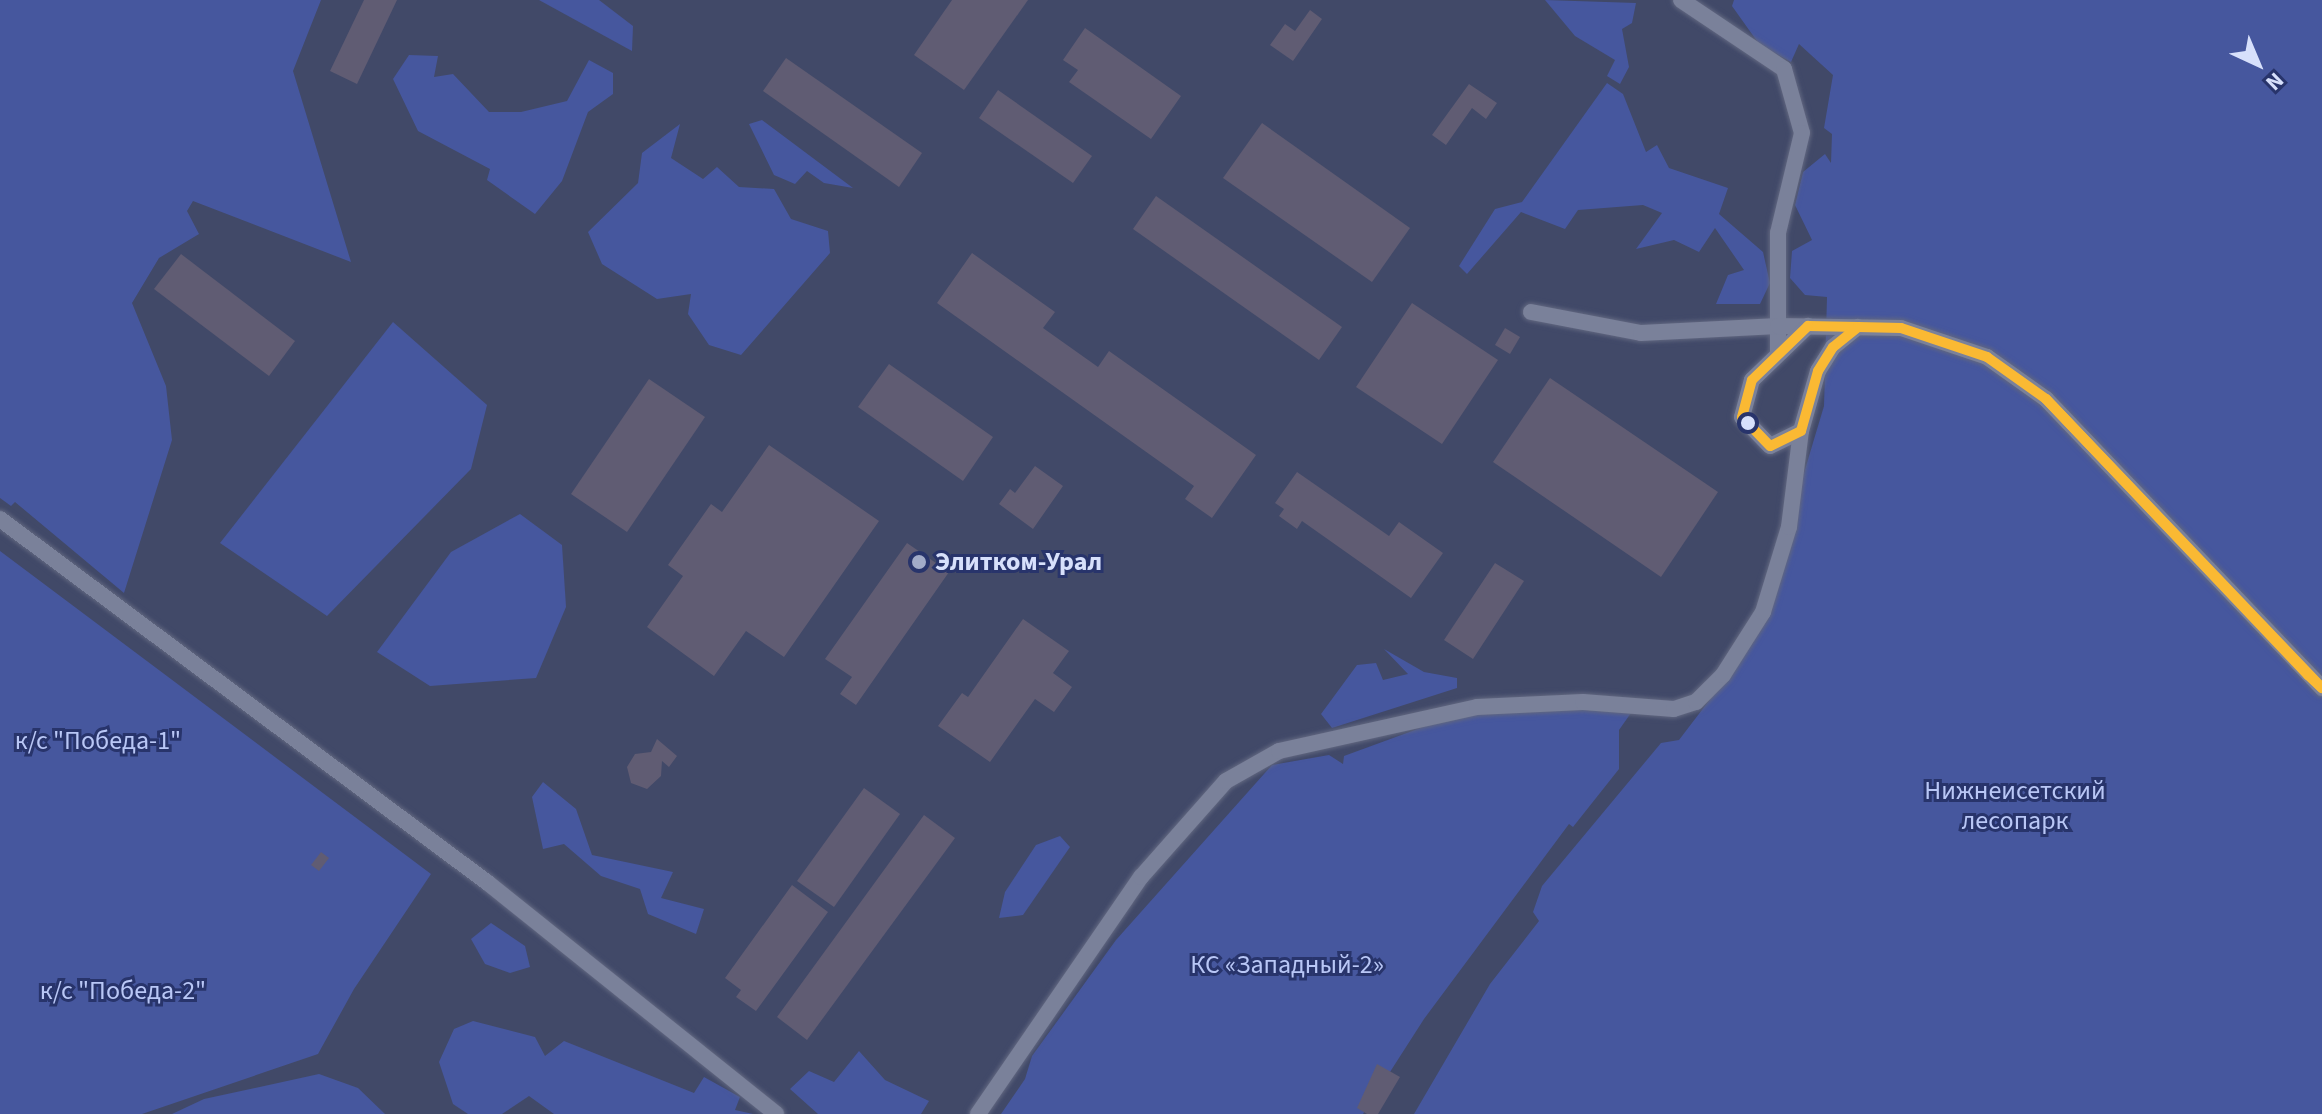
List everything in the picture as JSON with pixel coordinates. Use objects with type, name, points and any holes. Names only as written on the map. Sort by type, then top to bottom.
[{"type":"street","points":[[1681,0],[1784,69],[1802,133],[1778,233],[1778,352]]},
{"type":"street","points":[[1531,312],[1641,333],[1778,326],[1901,328],[1987,357],[2046,399],[2322,688]]},
{"type":"street","points":[[1801,431],[1770,446],[1742,417],[1752,380],[1808,326]]},
{"type":"street","points":[[978,1114],[1141,877],[1226,781],[1279,751],[1477,707],[1583,702],[1674,709],[1696,702],[1723,675],[1763,612],[1789,527],[1801,431],[1818,371],[1833,347],[1858,327]]},
{"type":"street","points":[[0,519],[488,883],[776,1114]]},
{"type":"green space","points":[[0,0],[321,0],[293,71],[351,262],[193,201],[187,211],[199,234],[159,258],[132,303],[166,386],[172,440],[124,593],[15,502],[11,506],[0,498]]},
{"type":"green space","points":[[539,0],[599,0],[633,26],[632,51]]},
{"type":"green space","points":[[1545,0],[1636,3],[1632,23],[1622,29],[1629,67],[1620,84],[1607,76],[1615,60],[1575,36]]},
{"type":"green space","name":"Нижнеисетский лесопарк","points":[[1734,0],[2322,0],[2322,1114],[1414,1114],[1490,984],[1539,921],[1533,912],[1542,886],[1661,743],[1679,740],[1753,643],[1824,406],[1827,297],[1805,295],[1790,278],[1792,251],[1812,240],[1795,205],[1803,172],[1825,154],[1831,163],[1832,134],[1824,128],[1833,75],[1799,44],[1791,62],[1759,44],[1732,6]]},
{"type":"green space","points":[[409,55],[438,56],[434,77],[453,74],[489,112],[521,112],[567,101],[589,60],[613,73],[613,94],[588,112],[562,181],[535,214],[487,180],[490,169],[418,131],[393,79]]},
{"type":"green space","points":[[1607,83],[1623,94],[1646,152],[1657,145],[1669,168],[1728,188],[1719,214],[1763,252],[1770,283],[1760,304],[1716,304],[1728,275],[1744,270],[1715,228],[1699,252],[1674,240],[1636,249],[1662,213],[1643,205],[1578,210],[1565,229],[1521,212],[1467,274],[1459,266],[1495,209],[1522,202]]},
{"type":"green space","points":[[762,120],[853,188],[824,183],[807,171],[795,184],[774,175],[749,124]]},
{"type":"green space","points":[[680,124],[671,158],[703,179],[717,167],[739,187],[774,189],[791,219],[828,231],[830,253],[741,355],[709,345],[688,314],[691,294],[657,299],[602,264],[588,232],[638,183],[642,153]]},
{"type":"green space","points":[[393,322],[487,405],[471,469],[327,616],[220,543]]},
{"type":"green space","points":[[520,514],[562,545],[566,607],[536,678],[430,686],[377,652],[451,552]]},
{"type":"green space","points":[[0,551],[431,874],[354,989],[318,1054],[142,1114],[0,1114]]},
{"type":"green space","points":[[1384,649],[1424,672],[1457,678],[1457,688],[1332,728],[1321,714],[1357,665],[1376,663],[1383,680],[1408,674]]},
{"type":"green space","name":"КС «Западный-2»","points":[[1578,707],[1631,713],[1619,730],[1619,769],[1573,827],[1569,824],[1424,1019],[1363,1114],[1001,1114],[1025,1079],[1032,1056],[1116,940],[1272,765],[1329,755],[1343,764],[1344,756],[1453,716]]},
{"type":"green space","points":[[543,782],[576,809],[592,855],[673,872],[661,898],[704,909],[696,934],[648,914],[640,889],[601,876],[564,844],[543,849],[532,797]]},
{"type":"green space","points":[[1060,836],[1070,847],[1023,915],[999,918],[1005,892],[1036,845]]},
{"type":"green space","points":[[491,923],[525,946],[530,967],[510,973],[485,964],[471,939]]},
{"type":"green space","points":[[473,1021],[535,1037],[545,1056],[564,1041],[694,1093],[704,1077],[740,1097],[735,1110],[753,1114],[554,1114],[529,1096],[502,1114],[468,1114],[453,1104],[439,1062],[454,1029]]},
{"type":"green space","points":[[859,1051],[885,1080],[929,1101],[921,1114],[818,1114],[790,1089],[809,1071],[834,1082]]},
{"type":"green space","points":[[319,1074],[358,1088],[385,1114],[172,1114],[204,1099]]},
{"type":"building","points":[[364,0],[397,0],[357,84],[330,71]]},
{"type":"building","points":[[952,0],[1028,0],[964,90],[914,55]]},
{"type":"building","points":[[1310,10],[1322,19],[1293,61],[1270,45],[1285,24],[1295,31]]},
{"type":"building","points":[[1085,28],[1181,96],[1151,139],[1069,82],[1078,70],[1063,60]]},
{"type":"building","points":[[786,58],[922,153],[899,187],[763,91]]},
{"type":"building","points":[[1469,84],[1497,103],[1486,119],[1472,108],[1446,145],[1432,135]]},
{"type":"building","points":[[998,90],[1092,156],[1073,183],[979,118]]},
{"type":"building","points":[[1262,123],[1410,228],[1372,282],[1223,178]]},
{"type":"building","points":[[1156,196],[1342,327],[1319,360],[1133,229]]},
{"type":"building","points":[[972,253],[1055,312],[1043,328],[1098,367],[1109,351],[1256,455],[1212,518],[1185,499],[1194,486],[937,303]]},
{"type":"building","points":[[181,254],[295,341],[269,376],[154,289]]},
{"type":"building","points":[[1412,303],[1498,360],[1442,444],[1356,387]]},
{"type":"building","points":[[1505,328],[1520,337],[1510,354],[1495,345]]},
{"type":"building","points":[[889,364],[993,437],[963,481],[858,407]]},
{"type":"building","points":[[1550,378],[1718,492],[1661,577],[1493,462]]},
{"type":"building","points":[[649,379],[705,417],[627,532],[571,494]]},
{"type":"building","points":[[769,445],[879,521],[784,657],[746,631],[714,676],[647,627],[683,576],[668,565],[711,504],[722,512]]},
{"type":"building","points":[[1035,466],[1063,486],[1033,529],[999,504],[1010,489],[1015,493]]},
{"type":"building","points":[[1297,472],[1389,536],[1399,522],[1443,553],[1411,598],[1302,521],[1297,529],[1279,516],[1284,509],[1275,503]]},
{"type":"building","points":[[907,543],[949,572],[856,705],[840,694],[852,677],[825,659]]},
{"type":"building","points":[[1495,563],[1524,581],[1473,659],[1444,640]]},
{"type":"building","points":[[1023,619],[1069,651],[1053,673],[1072,687],[1054,712],[1035,699],[990,762],[938,726],[962,693],[968,697]]},
{"type":"building","points":[[657,739],[677,756],[669,767],[662,761],[661,776],[647,789],[631,783],[627,767],[635,754],[651,752]]},
{"type":"building","points":[[864,788],[900,814],[834,907],[797,881]]},
{"type":"building","points":[[924,815],[955,838],[807,1040],[777,1017]]},
{"type":"building","points":[[321,852],[329,858],[319,871],[311,865]]},
{"type":"building","points":[[792,885],[828,912],[756,1011],[736,997],[741,990],[725,978]]},
{"type":"building","points":[[1377,1064],[1400,1077],[1378,1114],[1367,1114],[1357,1108]]},
{"type":"transit line","points":[[1808,326],[1858,327],[1833,347],[1818,371],[1801,431],[1770,446],[1742,417],[1752,380],[1808,326]]},
{"type":"transit line","points":[[1858,327],[1901,328],[1987,357],[2046,399]]},
{"type":"transit line","points":[[2046,399],[2322,688],[2308,675],[2046,399]]},
{"type":"place","name":"Элитком-Урал","points":[[919,562]]},
{"type":"park label","name":"к/с \"Победа-1\"","points":[[98,741]]},
{"type":"park label","name":"к/с \"Победа-2\"","points":[[123,991]]}]
